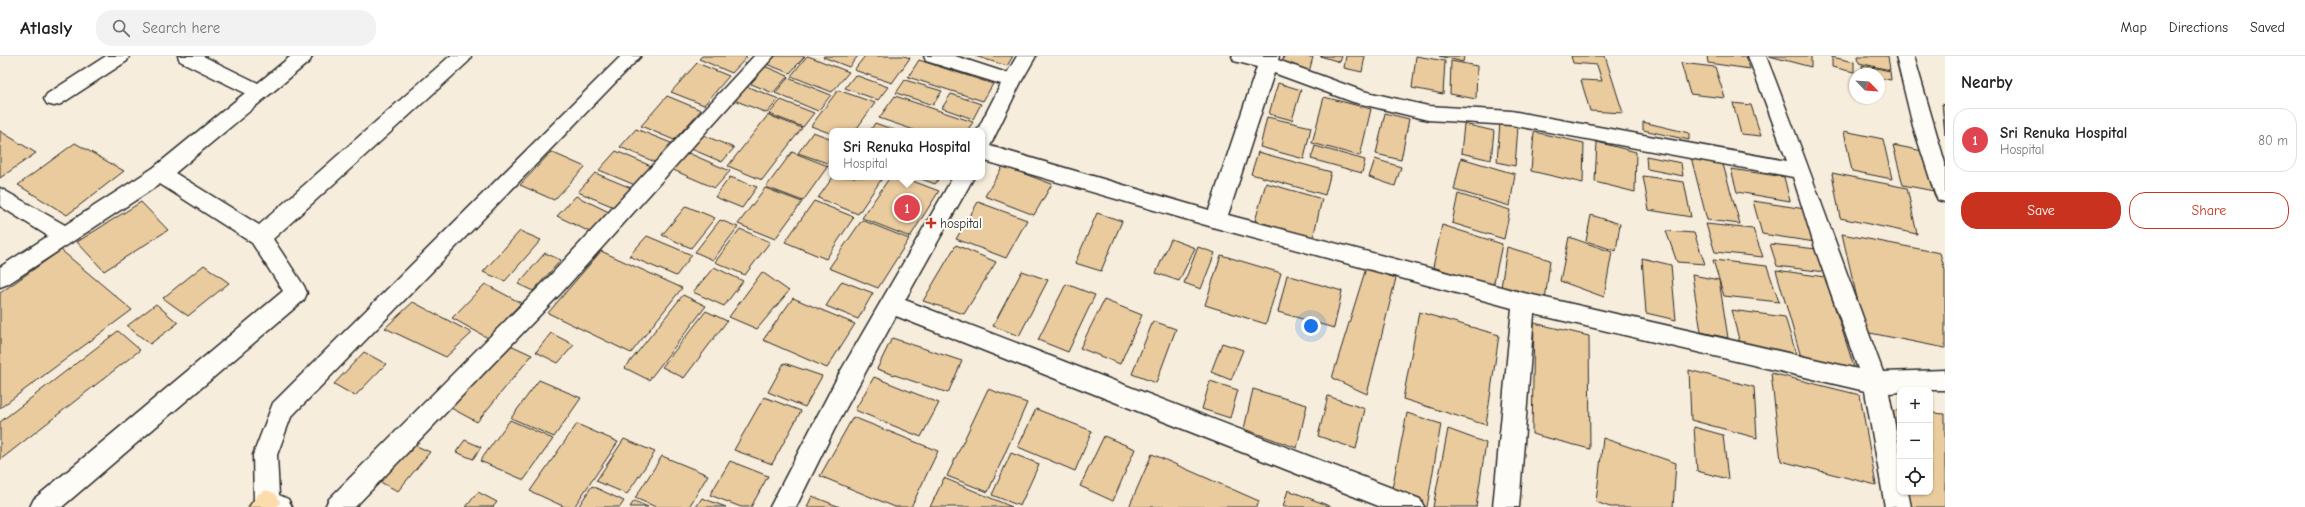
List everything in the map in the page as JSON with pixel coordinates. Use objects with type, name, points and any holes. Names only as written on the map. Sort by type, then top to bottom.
[{"type":"street","points":[[54,99],[120,56]]},
{"type":"street","points":[[186,56],[259,92]]},
{"type":"street","points":[[0,278],[160,174],[303,56]]},
{"type":"street","points":[[260,236],[462,56]]},
{"type":"street","points":[[269,505],[265,455],[281,411],[632,56]]},
{"type":"street","points":[[338,507],[554,286],[765,56]]},
{"type":"street","points":[[933,56],[1012,81]]},
{"type":"street","points":[[985,136],[1012,81],[1028,56]]},
{"type":"street","points":[[1241,56],[1269,60],[1360,97],[1428,114],[1511,118],[1802,171]]},
{"type":"street","points":[[1757,56],[1802,171],[1827,251],[1874,383],[1898,507]]},
{"type":"street","points":[[1905,56],[1923,126],[1945,194]]},
{"type":"street","points":[[1216,220],[1269,60]]},
{"type":"street","points":[[985,153],[1216,220],[1524,302],[1874,383],[1945,380]]},
{"type":"street","points":[[43,507],[296,293],[260,236],[160,174]]},
{"type":"street","points":[[783,507],[798,475],[891,304],[962,180]]},
{"type":"street","points":[[0,196],[65,236]]},
{"type":"street","points":[[1506,507],[1524,302]]},
{"type":"street","points":[[891,304],[1411,507]]},
{"type":"building","points":[[702,56],[747,57],[732,73],[699,59]]},
{"type":"building","points":[[773,56],[805,56],[790,73],[766,64]]},
{"type":"building","points":[[807,56],[849,72],[832,92],[791,76]]},
{"type":"building","points":[[858,56],[849,67],[823,57]]},
{"type":"building","points":[[865,56],[904,56],[910,58],[892,83],[854,70]]},
{"type":"building","points":[[975,56],[1013,56],[1007,66]]},
{"type":"building","points":[[1284,56],[1313,57],[1309,72],[1281,65]]},
{"type":"building","points":[[1320,56],[1342,56],[1340,62]]},
{"type":"building","points":[[1346,56],[1365,56],[1362,72],[1344,68]]},
{"type":"building","points":[[1416,56],[1445,61],[1443,94],[1412,88]]},
{"type":"building","points":[[1439,56],[1464,56],[1463,62]]},
{"type":"building","points":[[1571,56],[1605,56],[1623,113],[1590,111],[1581,80],[1602,81],[1597,65],[1573,63]]},
{"type":"building","points":[[1707,56],[1746,56],[1750,69],[1708,63]]},
{"type":"building","points":[[1769,56],[1811,56],[1811,67]]},
{"type":"building","points":[[1858,56],[1888,56],[1890,70],[1885,68],[1859,63]]},
{"type":"building","points":[[1832,57],[1854,62],[1854,68],[1849,68],[1849,71],[1832,67]]},
{"type":"building","points":[[919,60],[993,84],[983,101],[908,77]]},
{"type":"building","points":[[1451,61],[1477,66],[1476,99],[1450,94]]},
{"type":"building","points":[[697,63],[729,76],[704,105],[671,92]]},
{"type":"building","points":[[1681,63],[1715,67],[1725,98],[1690,94]]},
{"type":"building","points":[[1862,65],[1876,68],[1862,68]]},
{"type":"building","points":[[764,66],[788,76],[773,93],[749,83]]},
{"type":"building","points":[[1885,70],[1890,71],[1891,80],[1885,79]]},
{"type":"building","points":[[855,75],[888,87],[878,100],[845,88]]},
{"type":"building","points":[[788,78],[831,95],[818,111],[775,93]]},
{"type":"building","points":[[905,80],[942,91],[933,105],[896,93]]},
{"type":"building","points":[[1278,83],[1301,90],[1292,120],[1269,114]]},
{"type":"building","points":[[746,86],[779,99],[767,113],[734,100]]},
{"type":"building","points":[[838,90],[875,103],[857,128],[829,128],[829,133],[811,126]]},
{"type":"building","points":[[951,94],[981,104],[973,119],[942,108]]},
{"type":"building","points":[[667,96],[701,110],[674,140],[641,126]]},
{"type":"building","points":[[895,96],[973,122],[969,128],[908,128],[879,118]]},
{"type":"building","points":[[1324,97],[1371,109],[1360,156],[1312,143]]},
{"type":"building","points":[[781,100],[814,113],[803,127],[769,114]]},
{"type":"building","points":[[1733,103],[1751,105],[1761,136],[1741,134]]},
{"type":"building","points":[[1942,104],[1945,105],[1945,135]]},
{"type":"building","points":[[1385,113],[1409,119],[1401,160],[1376,154]]},
{"type":"building","points":[[768,115],[802,128],[762,180],[728,166]]},
{"type":"building","points":[[1267,117],[1311,127],[1304,159],[1260,147]]},
{"type":"building","points":[[1500,122],[1518,126],[1515,166],[1497,162]]},
{"type":"building","points":[[1643,122],[1689,133],[1689,140],[1643,130]]},
{"type":"building","points":[[875,123],[889,128],[872,128]]},
{"type":"building","points":[[1464,124],[1494,131],[1491,160],[1461,153]]},
{"type":"building","points":[[636,129],[671,143],[655,162],[620,147]]},
{"type":"building","points":[[0,131],[36,153],[0,178]]},
{"type":"building","points":[[1844,131],[1883,139],[1892,179],[1852,171]]},
{"type":"building","points":[[813,132],[829,138],[829,160],[827,163],[798,153]]},
{"type":"building","points":[[1534,132],[1584,143],[1583,183],[1531,171]]},
{"type":"building","points":[[701,134],[734,148],[722,162],[689,148]]},
{"type":"building","points":[[1597,142],[1636,152],[1635,192],[1595,182]]},
{"type":"building","points":[[75,143],[124,171],[67,215],[18,185]]},
{"type":"building","points":[[1893,145],[1923,151],[1934,191],[1903,185]]},
{"type":"building","points":[[1315,146],[1365,160],[1362,173],[1311,159]]},
{"type":"building","points":[[616,151],[651,166],[635,185],[599,170]]},
{"type":"building","points":[[551,152],[585,167],[554,200],[520,185]]},
{"type":"building","points":[[686,152],[730,171],[715,188],[671,169]]},
{"type":"building","points":[[792,152],[828,166],[803,201],[766,187]]},
{"type":"building","points":[[1258,152],[1331,172],[1325,195],[1251,174]]},
{"type":"building","points":[[1646,156],[1681,163],[1683,176],[1647,169]]},
{"type":"building","points":[[1691,157],[1722,161],[1740,224],[1707,220]]},
{"type":"building","points":[[1461,158],[1515,174],[1510,206],[1454,190]]},
{"type":"building","points":[[1375,159],[1401,167],[1395,186],[1369,177]]},
{"type":"building","points":[[1003,166],[1052,184],[1034,215],[985,196]]},
{"type":"building","points":[[1731,169],[1784,177],[1790,201],[1737,192]]},
{"type":"building","points":[[595,173],[631,188],[614,207],[578,192]]},
{"type":"building","points":[[1832,173],[1907,188],[1917,234],[1840,218]]},
{"type":"building","points":[[1643,176],[1684,182],[1691,217],[1649,210]]},
{"type":"building","points":[[730,177],[757,187],[742,208],[715,197]]},
{"type":"building","points":[[831,180],[881,180],[858,214],[818,198]]},
{"type":"building","points":[[888,180],[910,180],[939,191],[910,237],[862,218]]},
{"type":"building","points":[[924,180],[938,180],[935,184]]},
{"type":"building","points":[[1266,183],[1322,199],[1313,238],[1255,221]]},
{"type":"building","points":[[765,188],[802,202],[775,239],[738,224]]},
{"type":"building","points":[[1458,194],[1510,210],[1504,239],[1452,223]]},
{"type":"building","points":[[576,196],[611,213],[592,233],[557,216]]},
{"type":"building","points":[[814,201],[854,217],[826,259],[785,242]]},
{"type":"building","points":[[1753,201],[1805,209],[1815,242],[1762,234]]},
{"type":"building","points":[[141,202],[168,230],[104,271],[77,242]]},
{"type":"building","points":[[978,202],[1027,220],[1006,258],[956,239]]},
{"type":"building","points":[[686,206],[715,218],[691,248],[662,235]]},
{"type":"building","points":[[1097,213],[1122,221],[1101,271],[1075,263]]},
{"type":"building","points":[[1591,215],[1620,224],[1616,251],[1586,241]]},
{"type":"building","points":[[720,220],[738,227],[713,260],[695,252]]},
{"type":"building","points":[[862,220],[909,239],[878,288],[829,268]]},
{"type":"building","points":[[1706,224],[1753,229],[1763,257],[1715,252]]},
{"type":"building","points":[[1442,225],[1502,244],[1493,287],[1433,267]]},
{"type":"building","points":[[740,229],[770,242],[745,275],[715,262]]},
{"type":"building","points":[[520,231],[541,240],[505,281],[483,272]]},
{"type":"building","points":[[1666,231],[1694,233],[1705,264],[1677,262]]},
{"type":"building","points":[[1842,234],[1940,253],[1945,270],[1945,348],[1865,332]]},
{"type":"building","points":[[647,236],[692,255],[676,276],[629,256]]},
{"type":"building","points":[[1569,237],[1612,252],[1604,297],[1560,281]]},
{"type":"building","points":[[1171,239],[1195,248],[1179,281],[1156,273]]},
{"type":"building","points":[[1770,244],[1817,249],[1825,272],[1777,266]]},
{"type":"building","points":[[956,245],[996,262],[964,314],[923,301]]},
{"type":"building","points":[[1198,247],[1215,253],[1201,289],[1184,283]]},
{"type":"building","points":[[1507,247],[1550,260],[1545,301],[1501,288]]},
{"type":"building","points":[[61,250],[132,310],[0,408],[0,293]]},
{"type":"building","points":[[601,251],[682,288],[631,353],[548,313]]},
{"type":"building","points":[[545,253],[561,260],[533,291],[518,284]]},
{"type":"building","points":[[1221,255],[1281,273],[1266,324],[1205,305]]},
{"type":"building","points":[[1642,258],[1671,265],[1676,320],[1646,313]]},
{"type":"building","points":[[1713,260],[1767,266],[1779,302],[1724,296]]},
{"type":"building","points":[[204,265],[229,283],[188,316],[163,298]]},
{"type":"building","points":[[714,267],[743,281],[724,306],[693,292]]},
{"type":"building","points":[[1366,268],[1396,278],[1367,394],[1332,378]]},
{"type":"building","points":[[1776,270],[1825,277],[1856,373],[1803,364]]},
{"type":"building","points":[[1022,271],[1048,280],[1019,336],[993,326]]},
{"type":"building","points":[[762,272],[789,291],[757,329],[729,317]]},
{"type":"building","points":[[1287,275],[1342,291],[1334,328],[1278,312]]},
{"type":"building","points":[[1692,275],[1719,280],[1728,338],[1701,332]]},
{"type":"building","points":[[842,281],[873,293],[858,319],[826,306]]},
{"type":"building","points":[[485,284],[521,303],[488,338],[452,318]]},
{"type":"building","points":[[1066,284],[1095,295],[1068,352],[1038,340]]},
{"type":"building","points":[[683,295],[706,306],[649,380],[625,368]]},
{"type":"building","points":[[793,298],[855,324],[827,368],[763,340]]},
{"type":"building","points":[[1104,300],[1142,315],[1120,364],[1080,348]]},
{"type":"building","points":[[413,302],[472,333],[446,357],[385,328]]},
{"type":"building","points":[[156,304],[178,323],[150,344],[127,326]]},
{"type":"building","points":[[1731,310],[1785,317],[1797,357],[1742,350]]},
{"type":"building","points":[[706,311],[727,321],[684,378],[662,367]]},
{"type":"building","points":[[1419,312],[1499,335],[1486,425],[1403,399]]},
{"type":"building","points":[[1153,321],[1176,329],[1156,383],[1132,374]]},
{"type":"building","points":[[1534,323],[1589,336],[1590,449],[1532,434]]},
{"type":"building","points":[[118,331],[140,350],[0,460],[0,422]]},
{"type":"building","points":[[551,333],[574,345],[558,363],[536,352]]},
{"type":"building","points":[[892,338],[962,361],[948,393],[877,369]]},
{"type":"building","points":[[506,343],[532,355],[477,422],[451,408]]},
{"type":"building","points":[[1222,343],[1243,350],[1231,380],[1211,372]]},
{"type":"building","points":[[364,352],[386,364],[355,396],[334,384]]},
{"type":"building","points":[[784,363],[822,376],[805,407],[768,392]]},
{"type":"building","points":[[1689,370],[1754,387],[1757,438],[1691,420]]},
{"type":"building","points":[[1771,373],[1860,395],[1876,485],[1781,461]]},
{"type":"building","points":[[874,377],[939,403],[921,437],[855,410]]},
{"type":"building","points":[[539,380],[581,398],[554,437],[511,418]]},
{"type":"building","points":[[1210,381],[1238,390],[1230,418],[1202,409]]},
{"type":"building","points":[[988,389],[1027,403],[988,492],[947,476]]},
{"type":"building","points":[[1253,389],[1307,405],[1297,448],[1244,429]]},
{"type":"building","points":[[1328,396],[1365,409],[1356,449],[1318,436]]},
{"type":"building","points":[[764,397],[801,411],[772,464],[734,450]]},
{"type":"building","points":[[1036,409],[1092,431],[1075,471],[1018,447]]},
{"type":"building","points":[[1891,410],[1897,411],[1897,445]]},
{"type":"building","points":[[1407,413],[1441,424],[1427,507],[1391,494]]},
{"type":"building","points":[[1933,413],[1945,414],[1945,507],[1908,507],[1906,495],[1933,495]]},
{"type":"building","points":[[853,417],[938,451],[911,507],[895,507],[820,476]]},
{"type":"building","points":[[510,420],[553,439],[524,480],[480,461]]},
{"type":"building","points":[[577,424],[618,442],[574,507],[565,507],[530,491]]},
{"type":"building","points":[[1694,427],[1723,435],[1728,479],[1697,471]]},
{"type":"building","points":[[1448,429],[1486,443],[1476,507],[1433,507]]},
{"type":"building","points":[[1104,436],[1135,449],[1113,501],[1080,486]]},
{"type":"building","points":[[1603,438],[1676,463],[1673,507],[1610,507],[1596,502]]},
{"type":"building","points":[[624,439],[655,452],[627,494],[596,481]]},
{"type":"building","points":[[465,440],[481,447],[473,459],[456,452]]},
{"type":"building","points":[[410,443],[430,452],[398,491],[378,481]]},
{"type":"building","points":[[1011,453],[1039,464],[1020,506],[992,495]]},
{"type":"building","points":[[1152,454],[1259,501],[1257,507],[1129,507]]},
{"type":"building","points":[[662,456],[708,475],[689,507],[656,507],[635,498]]},
{"type":"building","points":[[730,461],[768,476],[751,507],[741,507],[710,495]]},
{"type":"building","points":[[944,478],[1012,507],[930,507]]},
{"type":"building","points":[[592,486],[624,501],[620,507],[578,507]]},
{"type":"building","points":[[1288,490],[1332,507],[1283,507]]},
{"type":"building","points":[[478,492],[497,502],[493,507],[466,507]]},
{"type":"building","points":[[812,496],[840,507],[807,507]]},
{"type":"building","points":[[702,498],[726,507],[696,507]]},
{"type":"building","points":[[634,501],[648,507],[630,507]]},
{"type":"place","name":"Sri Renuka Hospital","points":[[907,208]]},
{"type":"place","name":"hospital","points":[[931,223]]}]
